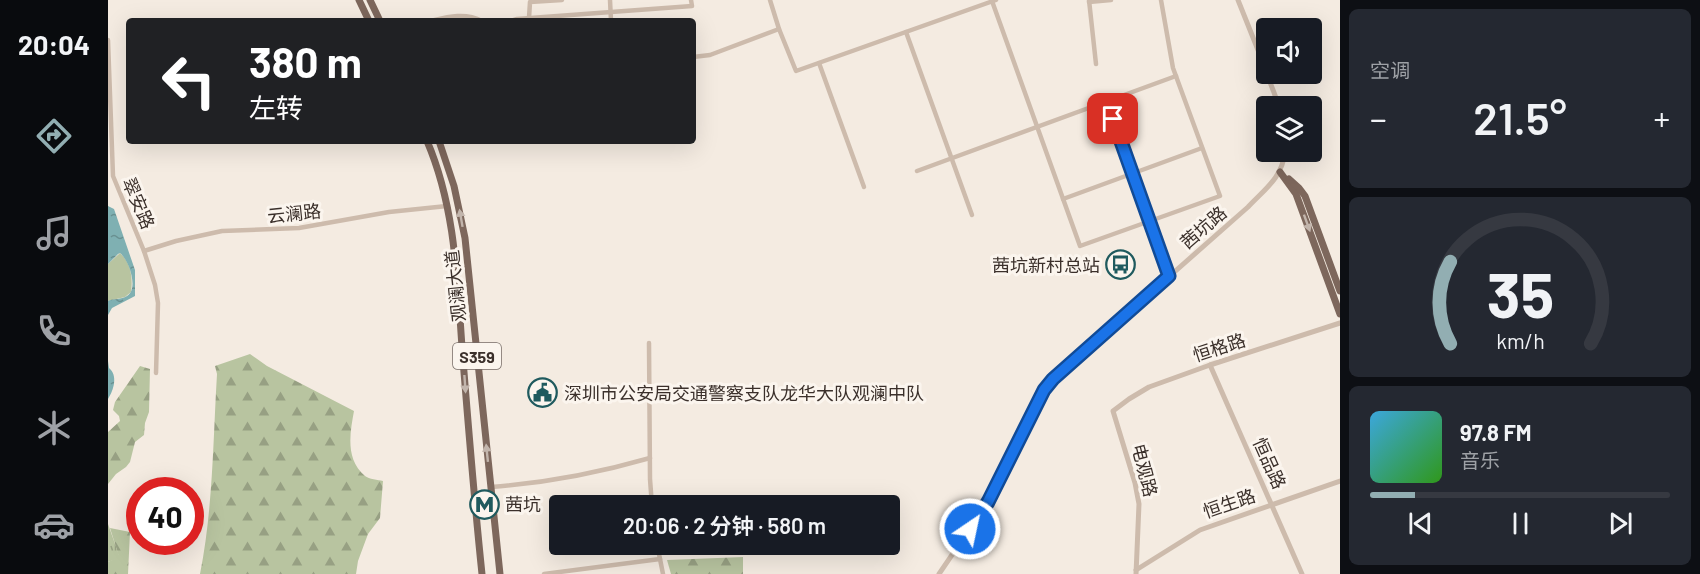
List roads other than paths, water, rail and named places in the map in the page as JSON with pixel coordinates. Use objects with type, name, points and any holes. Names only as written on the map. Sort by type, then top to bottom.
[{"type":"main road","points":[[359,0],[368,18]]},
{"type":"main road","points":[[370,0],[379,18]]},
{"type":"main road","name":"观澜大道","points":[[429,144],[440,174],[456,264],[473,489],[482,574]]},
{"type":"main road","name":"观澜大道","points":[[440,144],[454,186],[465,238],[500,574]]},
{"type":"main road","points":[[1280,172],[1296,184],[1305,196],[1340,291]]},
{"type":"main road","points":[[1280,172],[1296,194],[1340,314]]},
{"type":"street","points":[[529,18],[530,2],[562,0]]},
{"type":"street","points":[[610,0],[611,18]]},
{"type":"street","points":[[549,18],[692,6],[691,0]]},
{"type":"street","points":[[770,0],[796,71],[994,1],[1080,246],[1220,196],[1176,76],[1161,0]]},
{"type":"street","points":[[1096,64],[1089,1],[1111,0]]},
{"type":"street","points":[[1238,0],[1256,45]]},
{"type":"street","points":[[444,18],[459,15],[476,18]]},
{"type":"street","points":[[696,57],[710,55],[779,29]]},
{"type":"street","points":[[906,32],[972,215]]},
{"type":"street","name":"翠安路","points":[[108,40],[112,176],[153,277],[158,303],[156,373]]},
{"type":"street","points":[[819,63],[864,187]]},
{"type":"street","points":[[917,171],[1176,76]]},
{"type":"street","points":[[1107,102],[1169,276]]},
{"type":"street","points":[[1063,199],[1202,148]]},
{"type":"street","name":"茜坑路","points":[[939,574],[988,502],[1044,390],[1053,379],[1248,207],[1273,182],[1283,162]]},
{"type":"street","name":"云澜路","points":[[144,251],[222,231],[299,228],[389,212],[447,206]]},
{"type":"street","name":"恒格路","points":[[1113,411],[1149,387],[1340,323]]},
{"type":"street","points":[[649,343],[652,495]]},
{"type":"street","name":"恒品路","points":[[1210,365],[1302,574]]},
{"type":"street","name":"电观路","points":[[1113,411],[1135,483],[1139,504],[1136,572]]},
{"type":"street","points":[[491,487],[587,474],[650,458]]},
{"type":"street","name":"恒生路","points":[[1136,572],[1200,530],[1340,482]]},
{"type":"street","points":[[659,555],[663,574]]},
{"type":"street","points":[[544,574],[660,559]]},
{"type":"water","points":[[108,206],[114,209],[135,270],[135,296],[112,308],[108,315],[108,301],[127,296],[131,292],[132,281],[129,268],[120,253],[108,264]]},
{"type":"water","points":[[108,361],[114,379],[108,399]]},
{"type":"place","name":"茜坑新村总站","points":[[1121,265]]},
{"type":"place","name":"深圳市公安局交通警察支队龙华大队观澜中队","points":[[543,393]]},
{"type":"place","name":"茜坑","points":[[484,504]]}]
